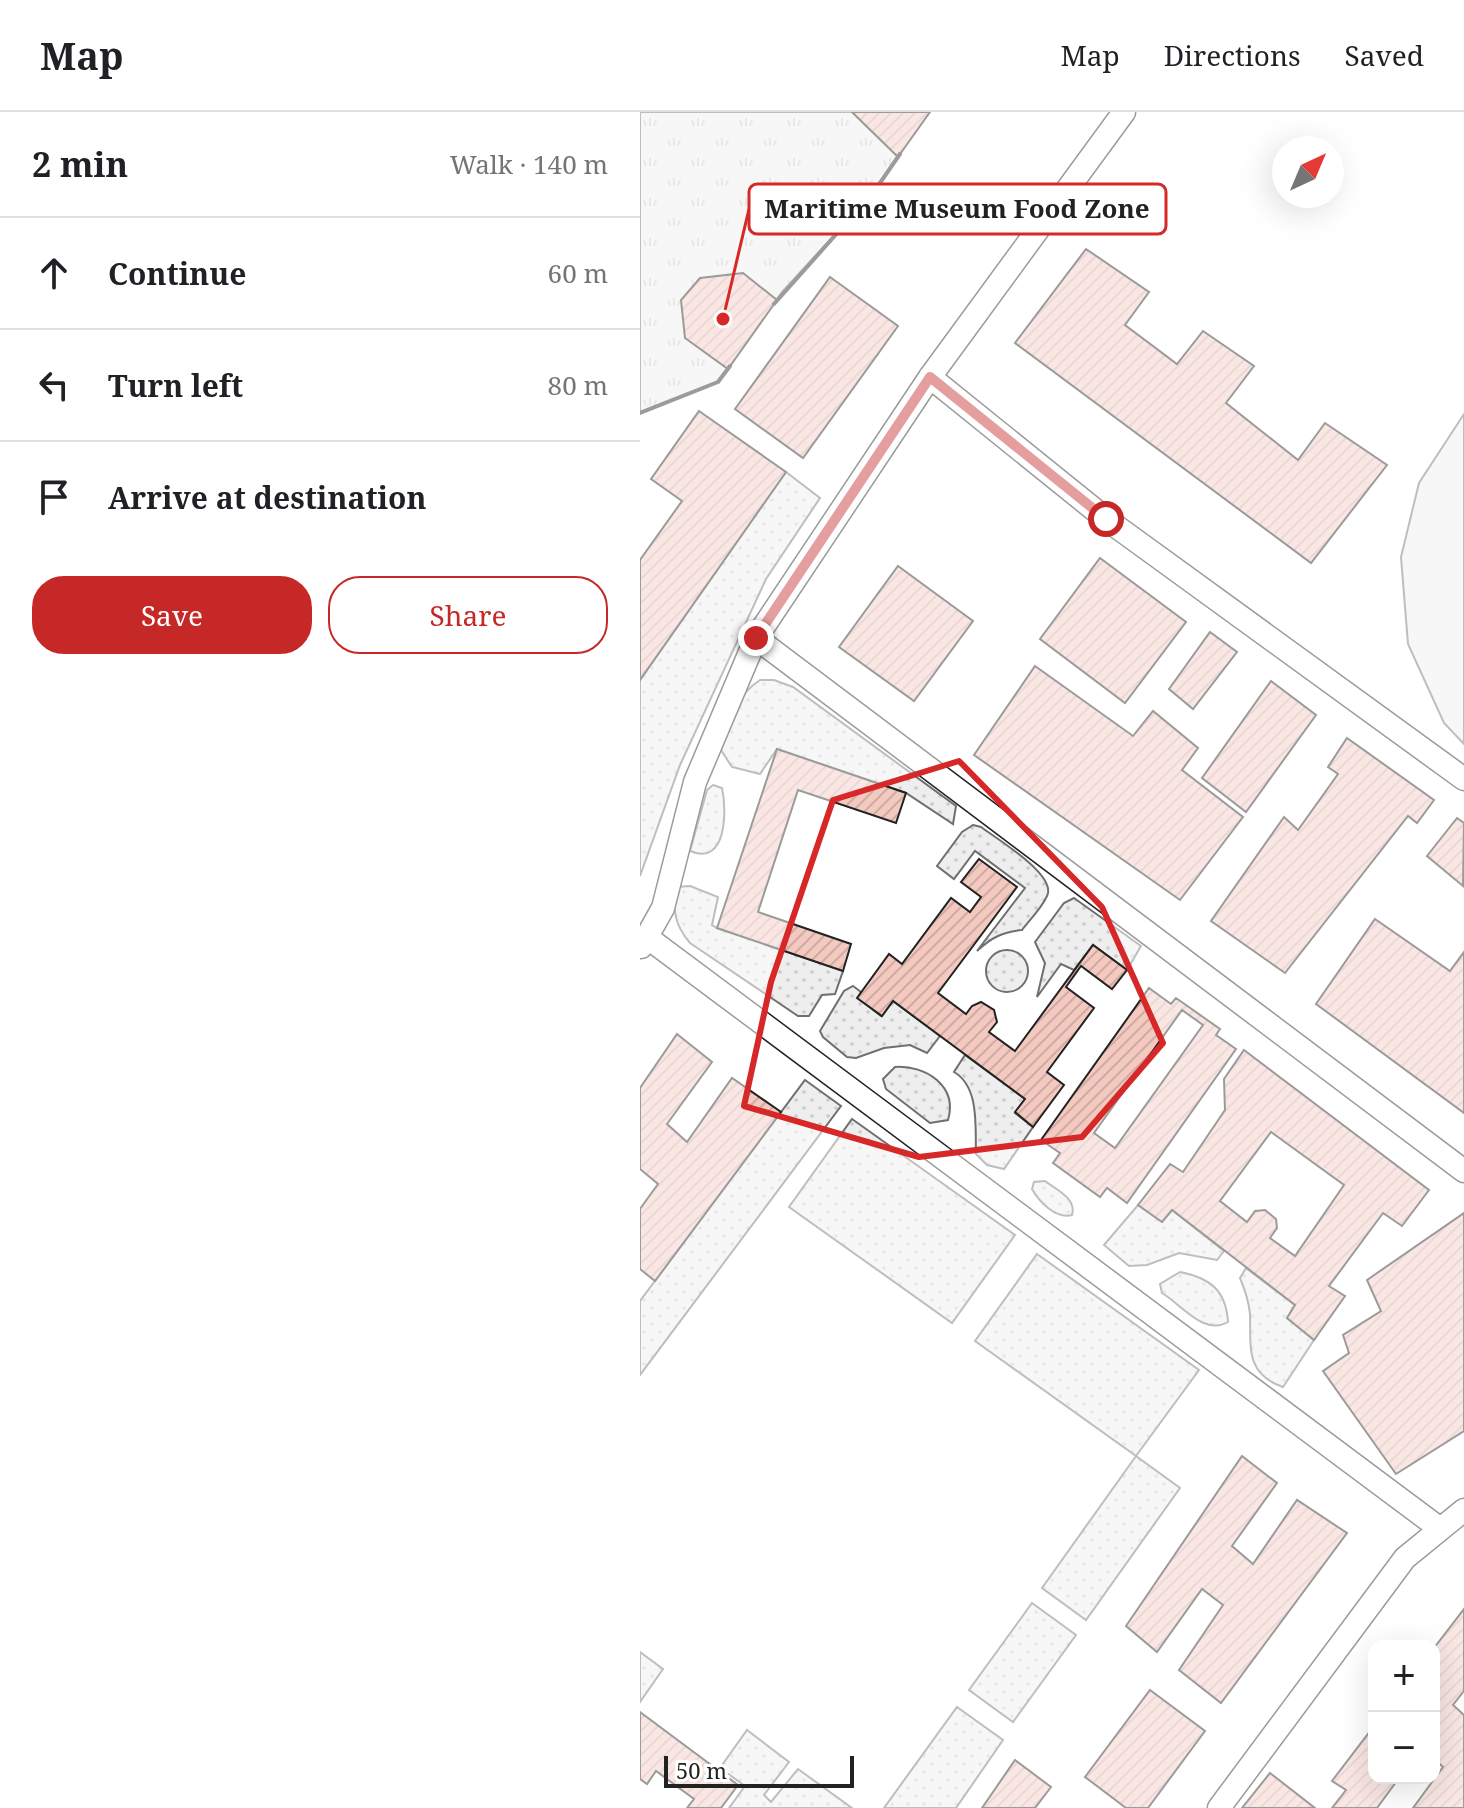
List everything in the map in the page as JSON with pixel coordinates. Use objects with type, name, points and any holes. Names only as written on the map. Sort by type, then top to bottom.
[{"type":"street","points":[[1124,112],[930,377],[756,638],[695,782],[663,908],[644,943],[1439,1528]]},
{"type":"street","points":[[930,377],[1106,519],[1464,779]]},
{"type":"street","points":[[756,638],[1464,1171]]},
{"type":"street","points":[[1219,1808],[1405,1558],[1464,1510]]},
{"type":"highlighted area","points":[[959,761],[1102,907],[1163,1043],[1082,1137],[919,1157],[744,1106],[771,982],[833,800]]},
{"type":"green space","points":[[640,112],[852,112],[898,157],[873,193],[782,292],[718,382],[640,413]]},
{"type":"green space","points":[[1464,414],[1464,744],[1444,723],[1408,644],[1401,557],[1419,483]]},
{"type":"green space","points":[[786,472],[820,498],[766,579],[680,765],[640,876],[640,680]]},
{"type":"green space","points":[[760,680],[774,680],[793,687],[956,806],[953,824],[906,793],[777,749],[760,774],[732,767],[721,750],[727,730],[744,694]]},
{"type":"green space","points":[[713,785],[722,788],[722,834],[711,851],[702,854],[690,851],[707,790]]},
{"type":"green space","points":[[973,825],[981,827],[1033,866],[1047,885],[1048,893],[1022,930],[998,936],[977,951],[1025,888],[975,851],[954,879],[937,866],[962,832]]},
{"type":"green space","points":[[690,886],[718,897],[712,925],[717,928],[843,971],[835,994],[822,995],[809,1016],[798,1016],[690,943],[678,923],[675,903],[676,887]]},
{"type":"green space","points":[[1074,898],[1141,946],[1127,970],[1093,945],[1074,970],[1061,964],[1037,997],[1045,963],[1035,942],[1064,903]]},
{"type":"green space","points":[[1007,950],[1022,956],[1028,971],[1022,986],[1007,992],[992,986],[986,971],[992,956]]},
{"type":"green space","points":[[853,986],[861,992],[858,998],[881,1016],[893,1001],[940,1036],[927,1053],[910,1045],[884,1048],[856,1058],[847,1057],[820,1031],[844,991]]},
{"type":"green space","points":[[965,1055],[1025,1099],[1015,1113],[1033,1127],[1004,1169],[987,1165],[976,1154],[972,1098],[968,1087],[954,1072]]},
{"type":"green space","points":[[895,1067],[918,1070],[937,1080],[948,1097],[948,1120],[930,1123],[886,1089],[883,1079]]},
{"type":"green space","points":[[805,1080],[841,1106],[640,1375],[640,1301]]},
{"type":"green space","points":[[852,1119],[1015,1235],[952,1323],[789,1207]]},
{"type":"green space","points":[[1045,1181],[1069,1200],[1072,1215],[1060,1215],[1039,1200],[1032,1189],[1034,1182]]},
{"type":"green space","points":[[1138,1205],[1162,1222],[1172,1210],[1224,1251],[1217,1260],[1179,1253],[1147,1265],[1129,1266],[1104,1245]]},
{"type":"green space","points":[[1037,1254],[1199,1370],[1136,1456],[975,1341]]},
{"type":"green space","points":[[1246,1268],[1295,1305],[1287,1318],[1314,1340],[1283,1387],[1262,1375],[1253,1358],[1249,1310],[1240,1278]]},
{"type":"green space","points":[[1180,1272],[1200,1278],[1214,1287],[1224,1302],[1228,1322],[1210,1325],[1202,1322],[1162,1293],[1160,1284]]},
{"type":"green space","points":[[1136,1456],[1180,1488],[1086,1620],[1042,1588]]},
{"type":"green space","points":[[1032,1603],[1076,1635],[1013,1722],[969,1690]]},
{"type":"green space","points":[[640,1652],[663,1669],[640,1702]]},
{"type":"green space","points":[[957,1707],[1003,1740],[956,1808],[884,1808]]},
{"type":"green space","points":[[747,1730],[789,1762],[764,1795],[771,1802],[798,1769],[852,1808],[729,1808],[745,1786],[720,1768]]},
{"type":"building","points":[[852,112],[930,112],[898,157]]},
{"type":"building","points":[[1086,249],[1149,292],[1125,325],[1177,364],[1203,331],[1254,366],[1226,403],[1298,460],[1325,423],[1387,465],[1311,563],[1015,343]]},
{"type":"building","points":[[743,273],[777,300],[728,369],[685,338],[681,300],[700,278]]},
{"type":"building","points":[[830,277],[898,326],[803,458],[735,409]]},
{"type":"building","points":[[699,411],[786,472],[640,680],[640,560],[682,501],[651,479]]},
{"type":"building","points":[[1100,558],[1186,622],[1125,703],[1040,639]]},
{"type":"building","points":[[898,566],[973,621],[914,701],[839,647]]},
{"type":"building","points":[[1210,632],[1237,652],[1193,709],[1169,689]]},
{"type":"building","points":[[1035,666],[1133,736],[1153,711],[1198,748],[1182,770],[1243,817],[1180,900],[974,755]]},
{"type":"building","points":[[1271,681],[1316,715],[1246,812],[1202,778]]},
{"type":"building","points":[[1347,738],[1434,800],[1417,823],[1408,816],[1285,973],[1211,921],[1284,817],[1298,830],[1338,774],[1328,767]]},
{"type":"building","points":[[777,749],[906,793],[896,823],[798,790],[758,912],[851,944],[843,971],[717,928]]},
{"type":"building","points":[[1457,818],[1464,823],[1463,886],[1427,856]]},
{"type":"building","points":[[979,859],[1017,887],[938,993],[966,1014],[972,1006],[981,1002],[994,1010],[997,1022],[989,1032],[1015,1051],[1093,945],[1127,970],[1112,989],[1081,966],[1066,987],[1094,1008],[1047,1072],[1064,1085],[1033,1127],[1015,1112],[1025,1099],[893,1001],[882,1016],[857,998],[889,954],[902,964],[951,898],[970,912],[981,897],[961,882]]},
{"type":"building","points":[[1375,919],[1450,971],[1464,952],[1464,1113],[1316,1004]]},
{"type":"building","points":[[1149,988],[1171,1004],[1176,998],[1220,1029],[1216,1035],[1236,1049],[1127,1203],[1107,1188],[1100,1197],[1053,1163],[1060,1153],[1041,1140]],"holes":[[[1182,1010],[1203,1025],[1115,1148],[1094,1133]]]},
{"type":"building","points":[[677,1034],[712,1062],[667,1124],[687,1142],[732,1078],[781,1112],[655,1281],[640,1269],[640,1209],[658,1184],[640,1169],[640,1088]]},
{"type":"building","points":[[1244,1050],[1429,1190],[1402,1226],[1383,1213],[1329,1286],[1345,1296],[1314,1340],[1287,1318],[1295,1305],[1172,1210],[1162,1222],[1138,1205],[1170,1164],[1183,1172],[1225,1110],[1224,1079]],"holes":[[[1271,1132],[1344,1185],[1295,1256],[1270,1238],[1277,1228],[1276,1219],[1265,1210],[1255,1211],[1247,1222],[1220,1201]]]},
{"type":"building","points":[[1464,1213],[1464,1431],[1396,1474],[1323,1371],[1349,1353],[1343,1335],[1381,1311],[1367,1280]]},
{"type":"building","points":[[1242,1456],[1277,1483],[1232,1546],[1253,1564],[1297,1500],[1347,1533],[1221,1703],[1179,1670],[1223,1605],[1202,1589],[1157,1652],[1126,1626]]},
{"type":"building","points":[[1464,1609],[1464,1691],[1453,1705],[1464,1715],[1464,1808],[1413,1808],[1431,1784],[1440,1784],[1443,1767],[1440,1764],[1440,1640]]},
{"type":"building","points":[[1150,1690],[1205,1731],[1148,1808],[1126,1808],[1085,1777]]},
{"type":"building","points":[[640,1712],[738,1785],[721,1808],[687,1808],[694,1799],[656,1771],[647,1784],[640,1779]]},
{"type":"building","points":[[1368,1734],[1368,1784],[1395,1784],[1377,1808],[1332,1808],[1346,1790],[1332,1781]]},
{"type":"building","points":[[1015,1760],[1051,1787],[1035,1808],[982,1808]]},
{"type":"building","points":[[1270,1773],[1315,1808],[1242,1808]]},
{"type":"wall","points":[[774,304],[873,193],[900,154]]},
{"type":"wall","points":[[640,413],[718,382],[730,366]]},
{"type":"place","name":"Maritime Museum Food Zone","points":[[723,319]]},
{"type":"route","points":[[756,638],[930,377],[1106,519]]}]
